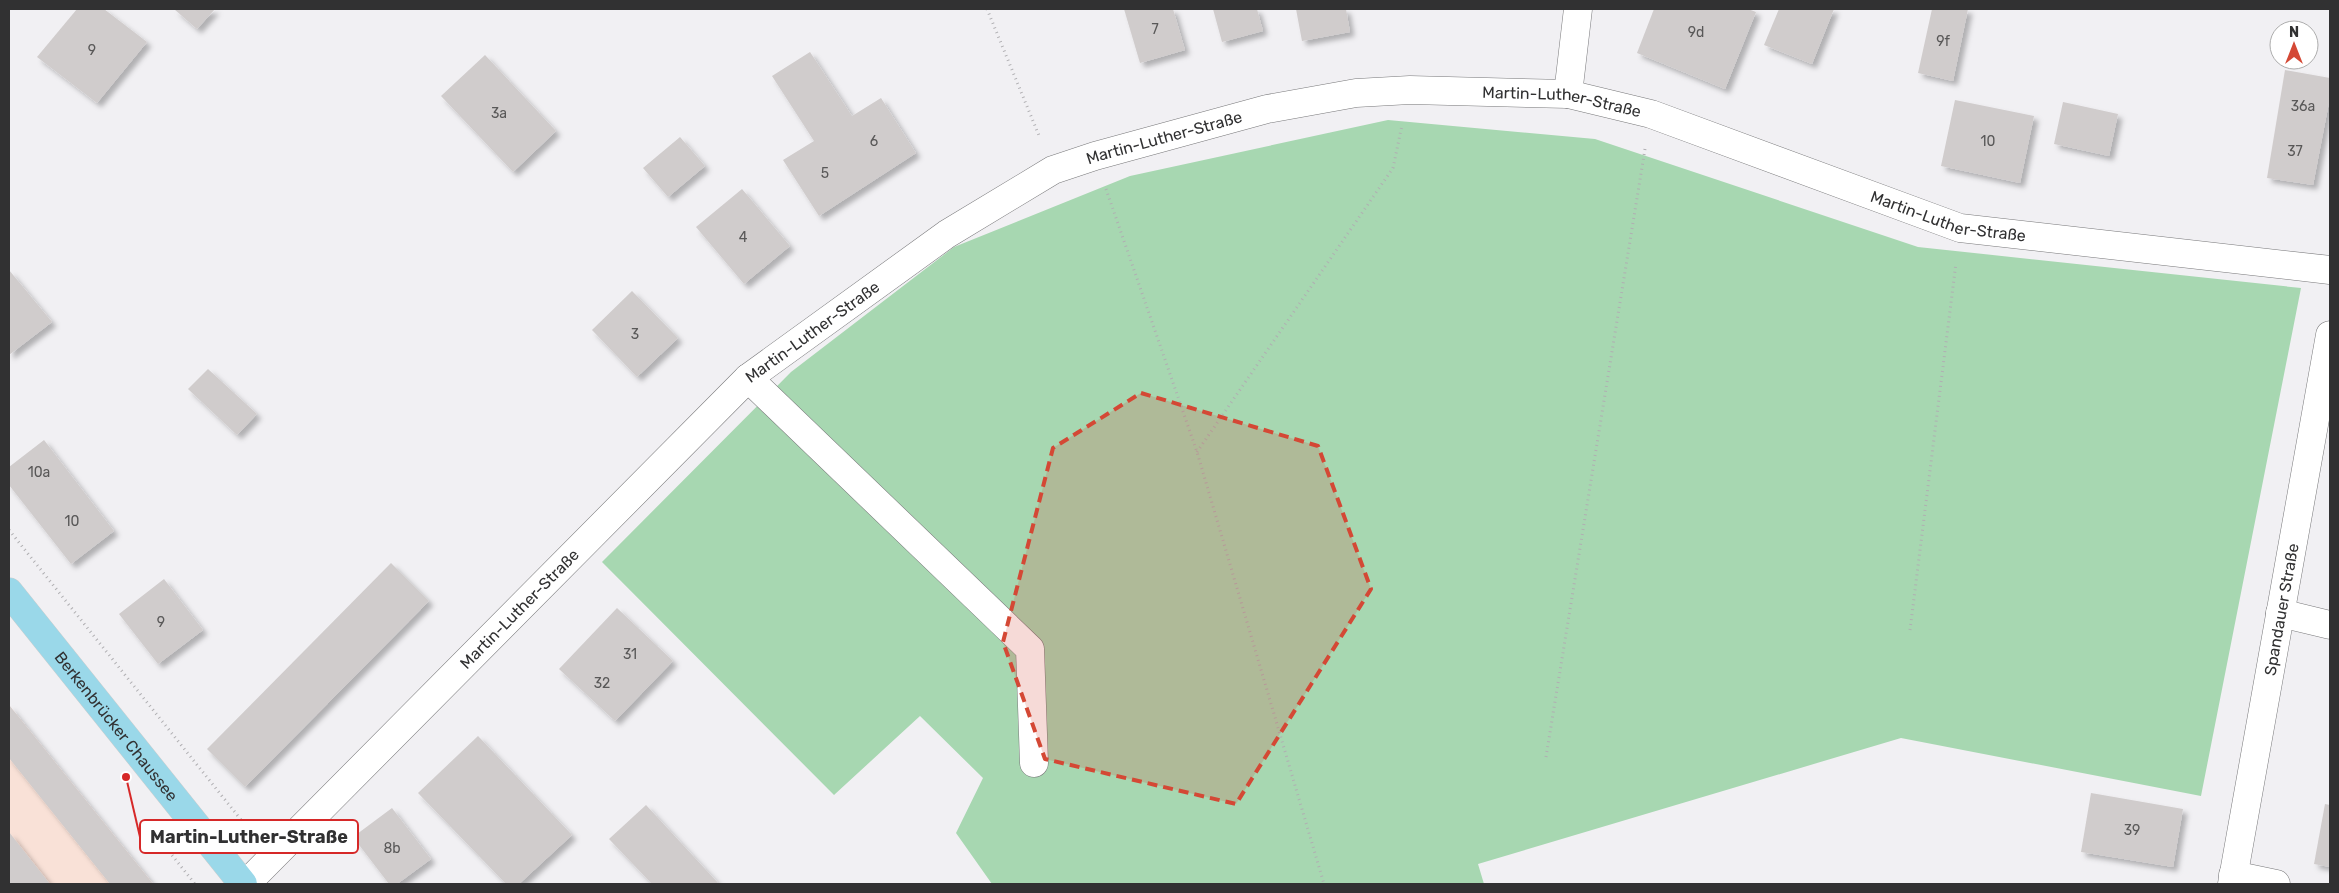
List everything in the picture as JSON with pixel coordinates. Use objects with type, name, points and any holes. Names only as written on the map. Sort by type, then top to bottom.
[{"type":"main road","name":"Berkenbrücker Chaussee","points":[[9,592],[245,884]]},
{"type":"street","points":[[1568,94],[1578,9]]},
{"type":"street","name":"Martin-Luther-Straße","points":[[245,884],[748,378],[947,234],[1053,170],[1094,156],[1267,109],[1356,93],[1410,90],[1568,94],[1651,114],[1960,228],[2330,270]]},
{"type":"street","name":"Spandauer Straße","points":[[2233,880],[2330,335]]},
{"type":"street","points":[[748,378],[1030,649],[1034,763]]},
{"type":"street","points":[[2280,613],[2330,625]]},
{"type":"street","points":[[2233,880],[2276,884]]},
{"type":"path","points":[[987,9],[1053,170]]},
{"type":"path","points":[[1197,452],[1393,168],[1410,90]]},
{"type":"path","points":[[1546,757],[1651,114]]},
{"type":"path","points":[[1094,156],[1197,452],[1324,884]]},
{"type":"path","points":[[1910,630],[1960,228]]},
{"type":"path","points":[[9,530],[272,858]]},
{"type":"path","points":[[159,839],[195,884]]},
{"type":"highlighted area","points":[[1141,393],[1318,446],[1371,589],[1236,804],[1045,759],[1003,642],[1053,448]]},
{"type":"shaded area","points":[[9,705],[153,884],[9,884]]},
{"type":"green space","points":[[1388,120],[1595,139],[1918,247],[2301,288],[2201,796],[1901,738],[1478,864],[1484,884],[992,884],[956,833],[983,778],[920,716],[834,795],[602,562],[791,372],[954,247],[1130,176]]},
{"type":"building","points":[[77,9],[104,9],[147,42],[97,103],[37,57]]},
{"type":"building","points":[[174,9],[215,9],[197,29]]},
{"type":"building","points":[[1124,9],[1173,9],[1185,50],[1140,63]]},
{"type":"building","points":[[1213,9],[1257,9],[1263,31],[1222,42]]},
{"type":"building","points":[[1296,9],[1346,9],[1350,32],[1302,41]]},
{"type":"building","points":[[1654,9],[1748,9],[1756,12],[1725,89],[1637,53]]},
{"type":"building","points":[[1779,9],[1834,9],[1812,64],[1764,45]]},
{"type":"building","points":[[1932,9],[1968,9],[1953,81],[1918,73]]},
{"type":"building","points":[[810,52],[852,116],[881,98],[916,153],[819,216],[783,160],[814,141],[772,76]]},
{"type":"building","points":[[485,55],[556,131],[513,172],[441,96]]},
{"type":"building","points":[[2285,70],[2330,78],[2330,97],[2313,185],[2267,178]]},
{"type":"building","points":[[1955,100],[2034,116],[2020,183],[1941,166]]},
{"type":"building","points":[[2063,102],[2118,114],[2109,156],[2054,144]]},
{"type":"building","points":[[680,137],[705,166],[668,197],[643,168]]},
{"type":"building","points":[[742,189],[790,246],[744,284],[696,227]]},
{"type":"building","points":[[9,270],[52,322],[9,355]]},
{"type":"building","points":[[632,291],[678,338],[637,377],[592,330]]},
{"type":"building","points":[[208,369],[257,414],[237,435],[188,389]]},
{"type":"building","points":[[44,440],[114,531],[71,564],[9,485],[9,467]]},
{"type":"building","points":[[391,563],[429,601],[245,787],[207,749]]},
{"type":"building","points":[[164,579],[203,630],[158,664],[119,614]]},
{"type":"building","points":[[617,608],[673,661],[615,721],[559,669]]},
{"type":"building","points":[[9,705],[153,884],[110,884],[9,758]]},
{"type":"building","points":[[478,736],[572,835],[519,884],[506,884],[418,793]]},
{"type":"building","points":[[2091,793],[2183,809],[2173,867],[2081,852]]},
{"type":"building","points":[[2325,804],[2330,805],[2330,867],[2314,864]]},
{"type":"building","points":[[646,805],[719,884],[652,884],[609,839]]},
{"type":"building","points":[[392,808],[431,859],[397,884],[389,884],[353,837]]},
{"type":"building","points":[[9,832],[50,884],[9,884]]},
{"type":"place","name":"Martin-Luther-Straße","points":[[126,777]]}]
